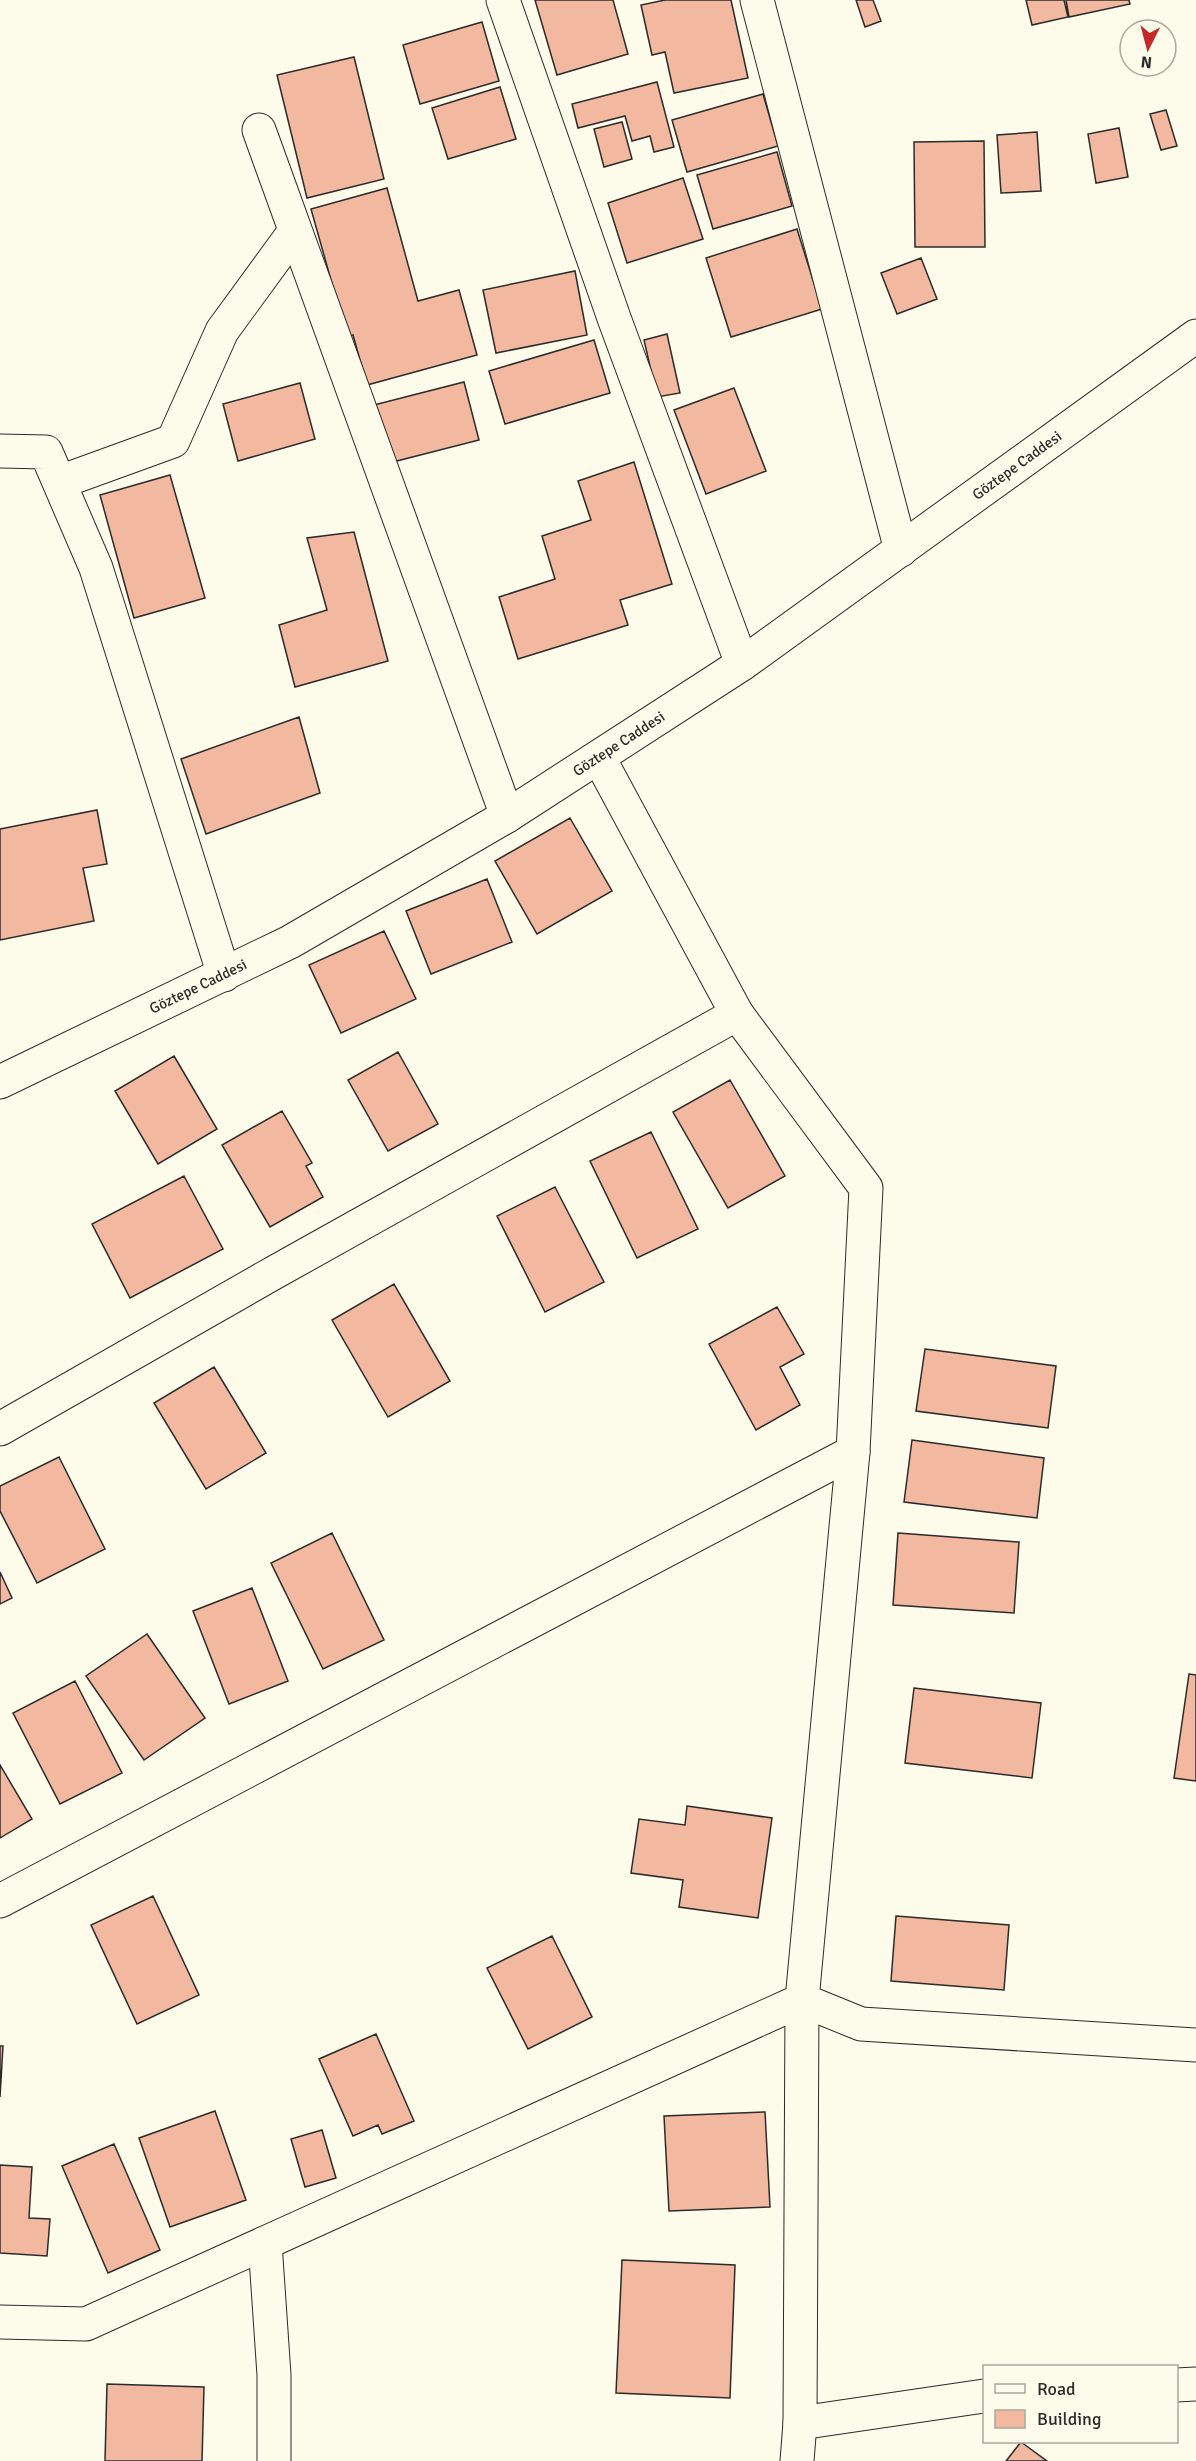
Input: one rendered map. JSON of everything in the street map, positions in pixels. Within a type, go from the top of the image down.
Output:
[{"type":"street","points":[[503,0],[614,318],[742,664]]},
{"type":"street","points":[[757,0],[901,550]]},
{"type":"street","points":[[259,130],[507,816]]},
{"type":"street","points":[[60,482],[173,441],[222,332],[295,231]]},
{"type":"street","name":"Göztepe Caddesi","points":[[0,1082],[224,975],[321,924],[507,816],[742,664],[1196,336]]},
{"type":"street","points":[[0,451],[46,452],[60,482],[96,568],[224,975]]},
{"type":"street","points":[[599,758],[737,1014],[866,1188],[853,1452],[802,2000],[800,2423],[797,2461]]},
{"type":"street","points":[[0,1429],[737,1014]]},
{"type":"street","points":[[0,1901],[853,1452]]},
{"type":"street","points":[[0,2322],[86,2324],[802,2000],[861,2024],[1196,2045]]},
{"type":"street","points":[[265,2243],[274,2374],[274,2461]]},
{"type":"street","points":[[1178,2385],[1196,2385]]},
{"type":"street","points":[[800,2423],[983,2396]]},
{"type":"building","points":[[535,0],[613,0],[628,54],[557,75]]},
{"type":"building","points":[[665,0],[731,0],[748,78],[674,93],[665,52],[652,55],[641,5]]},
{"type":"building","points":[[856,0],[873,0],[881,21],[865,27]]},
{"type":"building","points":[[1026,0],[1064,0],[1068,17],[1032,25]]},
{"type":"building","points":[[1066,0],[1129,0],[1130,4],[1069,17]]},
{"type":"building","points":[[482,22],[499,81],[420,104],[403,45]]},
{"type":"building","points":[[354,57],[384,179],[307,198],[277,75]]},
{"type":"building","points":[[657,82],[674,147],[654,152],[650,136],[632,141],[625,116],[578,128],[572,104]]},
{"type":"building","points":[[500,87],[516,139],[448,159],[432,108]]},
{"type":"building","points":[[763,94],[778,146],[687,172],[672,120]]},
{"type":"building","points":[[1166,110],[1177,146],[1161,150],[1150,114]]},
{"type":"building","points":[[622,122],[632,159],[604,167],[594,129]]},
{"type":"building","points":[[1119,128],[1128,177],[1096,183],[1088,134]]},
{"type":"building","points":[[1037,132],[1041,191],[1001,193],[997,135]]},
{"type":"building","points":[[984,141],[985,247],[915,247],[914,142]]},
{"type":"building","points":[[777,152],[792,206],[713,229],[697,175]]},
{"type":"building","points":[[683,178],[703,239],[627,263],[608,203]]},
{"type":"building","points":[[387,188],[418,301],[459,290],[477,355],[367,385],[353,335],[347,337],[311,209]]},
{"type":"building","points":[[797,229],[822,309],[731,337],[706,258]]},
{"type":"building","points":[[921,258],[937,299],[897,314],[881,273]]},
{"type":"building","points":[[575,271],[587,335],[496,353],[483,290]]},
{"type":"building","points":[[667,334],[680,393],[657,397],[644,340]]},
{"type":"building","points":[[594,340],[610,393],[505,424],[489,371]]},
{"type":"building","points":[[464,382],[479,440],[385,464],[370,406]]},
{"type":"building","points":[[300,383],[315,439],[238,461],[223,404]]},
{"type":"building","points":[[734,388],[766,471],[706,494],[674,410]]},
{"type":"building","points":[[634,462],[672,584],[620,600],[628,625],[518,659],[499,597],[555,579],[542,536],[591,520],[578,481]]},
{"type":"building","points":[[170,475],[205,598],[134,618],[100,495]]},
{"type":"building","points":[[354,532],[388,661],[295,687],[279,625],[327,610],[307,538]]},
{"type":"building","points":[[299,717],[320,793],[206,834],[181,759]]},
{"type":"building","points":[[97,810],[107,864],[83,868],[94,921],[0,940],[0,829]]},
{"type":"building","points":[[570,818],[612,891],[537,934],[495,861]]},
{"type":"building","points":[[487,879],[512,942],[431,974],[406,911]]},
{"type":"building","points":[[384,931],[416,999],[341,1033],[309,965]]},
{"type":"building","points":[[398,1052],[438,1124],[388,1151],[348,1080]]},
{"type":"building","points":[[174,1056],[217,1129],[158,1164],[115,1091]]},
{"type":"building","points":[[730,1080],[785,1176],[728,1208],[673,1112]]},
{"type":"building","points":[[282,1111],[312,1163],[306,1166],[323,1197],[270,1227],[222,1145]]},
{"type":"building","points":[[651,1132],[698,1229],[637,1258],[590,1161]]},
{"type":"building","points":[[184,1176],[223,1249],[130,1298],[92,1224]]},
{"type":"building","points":[[555,1187],[604,1282],[545,1312],[497,1216]]},
{"type":"building","points":[[394,1284],[450,1381],[388,1417],[332,1320]]},
{"type":"building","points":[[777,1307],[804,1354],[780,1367],[800,1405],[756,1430],[709,1344]]},
{"type":"building","points":[[925,1349],[1056,1366],[1048,1428],[916,1411]]},
{"type":"building","points":[[214,1367],[266,1453],[206,1489],[154,1403]]},
{"type":"building","points":[[912,1440],[1044,1458],[1037,1518],[904,1502]]},
{"type":"building","points":[[59,1457],[105,1549],[37,1583],[0,1511],[0,1486]]},
{"type":"building","points":[[332,1533],[384,1640],[323,1669],[271,1563]]},
{"type":"building","points":[[898,1533],[1019,1542],[1014,1613],[893,1605]]},
{"type":"building","points":[[0,1572],[12,1598],[0,1604]]},
{"type":"building","points":[[252,1588],[288,1681],[229,1704],[193,1611]]},
{"type":"building","points":[[147,1634],[205,1718],[144,1760],[86,1676]]},
{"type":"building","points":[[1189,1674],[1196,1675],[1196,1781],[1174,1778]]},
{"type":"building","points":[[75,1681],[122,1773],[60,1804],[13,1713]]},
{"type":"building","points":[[914,1688],[1041,1703],[1032,1778],[905,1763]]},
{"type":"building","points":[[0,1765],[32,1819],[0,1838]]},
{"type":"building","points":[[687,1806],[772,1818],[758,1918],[679,1907],[683,1880],[631,1873],[639,1819],[685,1825]]},
{"type":"building","points":[[153,1896],[199,1995],[137,2024],[91,1925]]},
{"type":"building","points":[[896,1916],[1009,1925],[1004,1990],[891,1981]]},
{"type":"building","points":[[552,1936],[592,2017],[528,2049],[487,1968]]},
{"type":"building","points":[[376,2034],[414,2121],[382,2134],[378,2125],[353,2136],[319,2059]]},
{"type":"building","points":[[0,2046],[3,2046],[0,2097]]},
{"type":"building","points":[[215,2111],[246,2200],[170,2227],[139,2138]]},
{"type":"building","points":[[765,2112],[770,2207],[669,2211],[664,2116]]},
{"type":"building","points":[[322,2130],[336,2178],[305,2187],[291,2139]]},
{"type":"building","points":[[114,2144],[160,2250],[108,2273],[62,2166]]},
{"type":"building","points":[[0,2165],[32,2167],[29,2218],[50,2219],[47,2256],[0,2253]]},
{"type":"building","points":[[622,2260],[735,2265],[730,2398],[616,2393]]},
{"type":"building","points":[[107,2384],[204,2387],[202,2461],[105,2461]]},
{"type":"building","points":[[1022,2443],[1047,2461],[1006,2461]]}]
